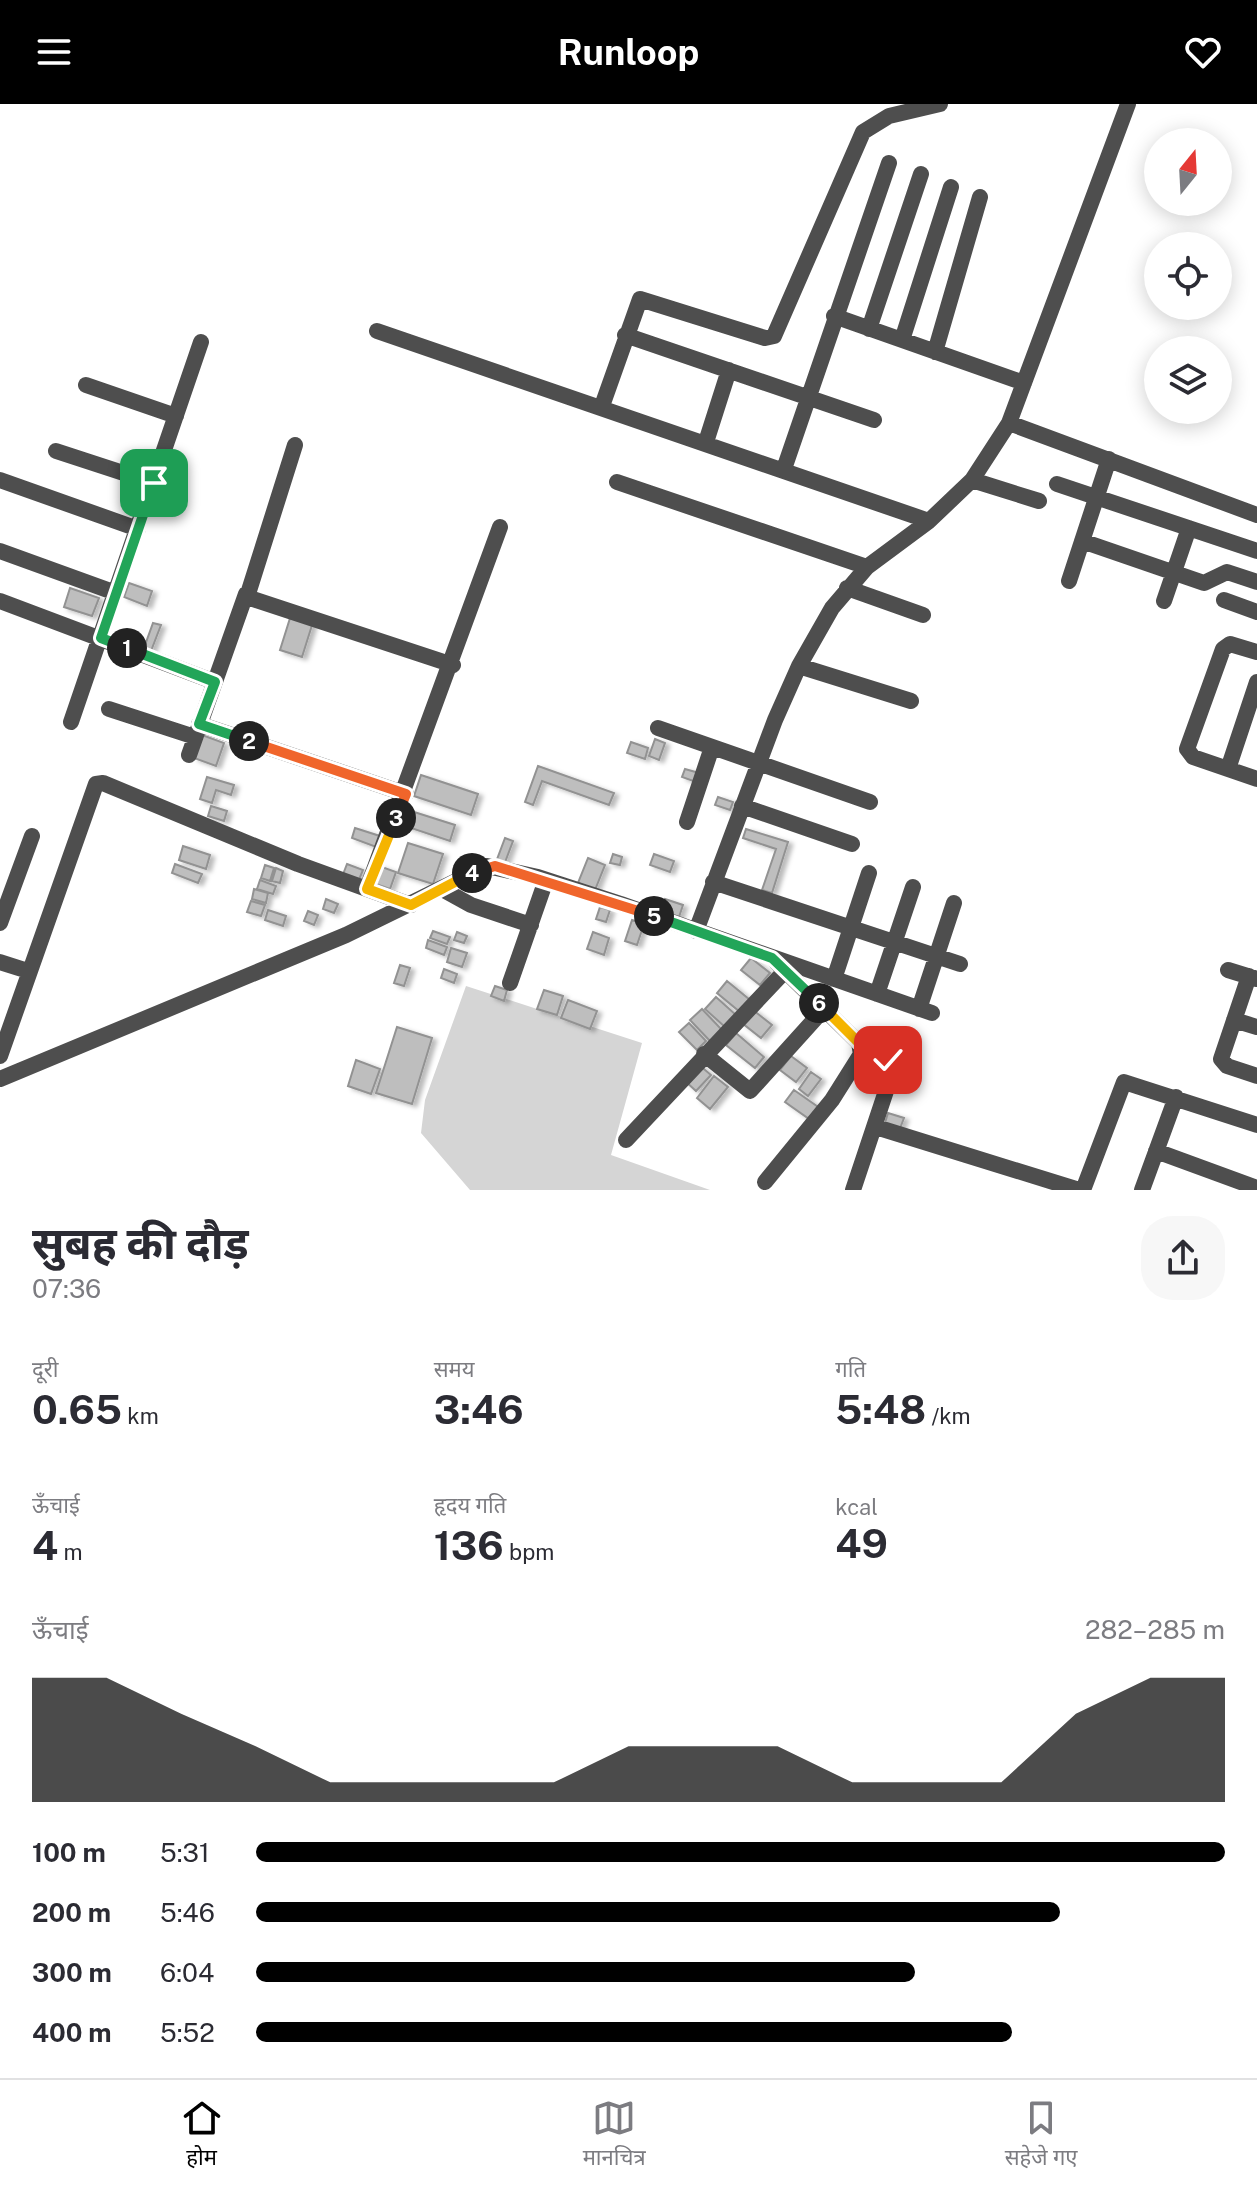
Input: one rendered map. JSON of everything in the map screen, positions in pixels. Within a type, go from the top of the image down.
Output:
[{"type":"street","points":[[602,406],[640,299],[765,338],[774,336],[863,132],[889,116],[940,104]]},
{"type":"street","points":[[696,931],[742,806],[799,666],[847,588],[867,567],[929,521],[972,480],[1009,423],[1128,104]]},
{"type":"street","points":[[784,469],[889,163]]},
{"type":"street","points":[[869,329],[921,174]]},
{"type":"street","points":[[902,340],[951,187]]},
{"type":"street","points":[[935,352],[980,197]]},
{"type":"street","points":[[834,316],[1024,383]]},
{"type":"street","points":[[377,331],[929,521]]},
{"type":"street","points":[[625,335],[874,420]]},
{"type":"street","points":[[71,722],[201,342]]},
{"type":"street","points":[[706,442],[729,370]]},
{"type":"street","points":[[86,385],[176,416]]},
{"type":"street","points":[[1009,423],[1257,515]]},
{"type":"street","points":[[189,755],[295,445]]},
{"type":"street","points":[[56,451],[154,483]]},
{"type":"street","points":[[1069,581],[1109,459]]},
{"type":"street","points":[[0,480],[138,529]]},
{"type":"street","points":[[972,480],[1039,501]]},
{"type":"street","points":[[617,482],[867,567]]},
{"type":"street","points":[[1057,484],[1257,551]]},
{"type":"street","points":[[367,889],[406,794],[500,527]]},
{"type":"street","points":[[1164,601],[1189,528]]},
{"type":"street","points":[[1082,541],[1204,583],[1227,572],[1257,582]]},
{"type":"street","points":[[0,551],[116,593]]},
{"type":"street","points":[[847,588],[923,615]]},
{"type":"street","points":[[246,594],[249,599],[453,665]]},
{"type":"street","points":[[1224,600],[1257,612]]},
{"type":"street","points":[[0,601],[215,682]]},
{"type":"street","points":[[1257,652],[1230,644],[1223,649],[1188,741],[1188,754],[1257,779]]},
{"type":"street","points":[[799,666],[911,701]]},
{"type":"street","points":[[1228,769],[1251,717],[1257,682]]},
{"type":"street","points":[[109,709],[197,731],[406,794]]},
{"type":"street","points":[[658,728],[870,802]]},
{"type":"street","points":[[687,822],[712,747]]},
{"type":"street","points":[[0,1056],[94,787],[100,783],[411,905]]},
{"type":"street","points":[[742,806],[852,844]]},
{"type":"street","points":[[0,923],[32,836]]},
{"type":"street","points":[[0,1079],[411,905],[487,866],[546,880],[925,1011],[936,956],[954,903]]},
{"type":"street","points":[[834,979],[869,873]]},
{"type":"street","points":[[510,983],[546,880]]},
{"type":"street","points":[[713,882],[960,964]]},
{"type":"street","points":[[877,994],[913,887]]},
{"type":"street","points":[[442,889],[471,905],[531,925]]},
{"type":"street","points":[[772,958],[859,1043],[894,1067],[853,1190]]},
{"type":"street","points":[[0,962],[28,971]]},
{"type":"street","points":[[1228,970],[1253,978],[1234,1020],[1222,1063],[1257,1076]]},
{"type":"street","points":[[626,1140],[785,971]]},
{"type":"street","points":[[704,1054],[750,1091],[824,1009]]},
{"type":"street","points":[[1234,1020],[1257,1027]]},
{"type":"street","points":[[765,1182],[832,1100],[859,1060],[859,1043]]},
{"type":"street","points":[[876,1127],[1081,1190],[1121,1085],[1132,1082],[1257,1125]]},
{"type":"street","points":[[1142,1190],[1176,1097]]},
{"type":"street","points":[[1156,1151],[1257,1188]]},
{"type":"shaded area","points":[[466,986],[642,1043],[611,1155],[710,1190],[470,1190],[421,1133],[425,1100]]},
{"type":"building","points":[[129,583],[152,591],[147,606],[124,597]]},
{"type":"building","points":[[70,588],[99,598],[92,616],[64,607]]},
{"type":"building","points":[[291,615],[313,622],[302,657],[280,650]]},
{"type":"building","points":[[153,623],[161,625],[151,651],[144,648]]},
{"type":"building","points":[[202,735],[224,743],[216,766],[194,758]]},
{"type":"building","points":[[655,739],[665,743],[659,760],[649,756]]},
{"type":"building","points":[[631,742],[648,748],[645,759],[627,753]]},
{"type":"building","points":[[538,766],[614,793],[609,805],[542,781],[533,805],[525,802]]},
{"type":"building","points":[[685,769],[699,773],[696,782],[682,777]]},
{"type":"building","points":[[421,775],[478,794],[471,815],[414,796]]},
{"type":"building","points":[[207,777],[234,785],[231,795],[216,790],[212,803],[200,799]]},
{"type":"building","points":[[718,797],[733,802],[730,810],[715,805]]},
{"type":"building","points":[[211,806],[227,811],[224,821],[208,816]]},
{"type":"building","points":[[411,811],[455,825],[450,841],[405,826]]},
{"type":"building","points":[[355,828],[383,837],[379,848],[352,838]]},
{"type":"building","points":[[746,829],[788,842],[772,893],[762,890],[776,849],[743,838]]},
{"type":"building","points":[[505,838],[513,841],[504,865],[496,862]]},
{"type":"building","points":[[408,843],[443,854],[433,884],[398,873]]},
{"type":"building","points":[[183,846],[210,855],[206,869],[179,860]]},
{"type":"building","points":[[613,854],[622,857],[620,865],[610,863]]},
{"type":"building","points":[[654,854],[674,861],[670,872],[650,865]]},
{"type":"building","points":[[588,858],[605,865],[595,890],[578,883]]},
{"type":"building","points":[[175,864],[202,874],[198,883],[172,873]]},
{"type":"building","points":[[347,864],[363,870],[358,882],[342,877]]},
{"type":"building","points":[[265,865],[274,868],[270,881],[261,878]]},
{"type":"building","points":[[379,866],[396,872],[390,889],[373,883]]},
{"type":"building","points":[[276,868],[283,871],[280,883],[272,881]]},
{"type":"building","points":[[260,880],[276,886],[273,894],[257,889]]},
{"type":"building","points":[[254,889],[268,893],[266,903],[252,899]]},
{"type":"building","points":[[326,899],[338,904],[334,913],[323,909]]},
{"type":"building","points":[[665,899],[683,905],[677,923],[659,917]]},
{"type":"building","points":[[251,901],[265,905],[261,916],[247,912]]},
{"type":"building","points":[[600,907],[610,910],[606,922],[596,919]]},
{"type":"building","points":[[268,910],[286,916],[283,926],[265,920]]},
{"type":"building","points":[[308,911],[318,915],[314,925],[304,921]]},
{"type":"building","points":[[632,920],[644,924],[637,945],[625,941]]},
{"type":"building","points":[[433,931],[450,937],[447,944],[430,938]]},
{"type":"building","points":[[457,932],[467,936],[464,943],[454,940]]},
{"type":"building","points":[[593,932],[609,938],[604,955],[587,949]]},
{"type":"building","points":[[428,940],[447,947],[444,955],[426,948]]},
{"type":"building","points":[[451,948],[467,953],[462,967],[447,962]]},
{"type":"building","points":[[751,958],[770,973],[760,985],[741,970]]},
{"type":"building","points":[[400,965],[410,968],[404,986],[394,983]]},
{"type":"building","points":[[444,969],[457,974],[454,983],[441,978]]},
{"type":"building","points":[[727,981],[750,1000],[740,1012],[717,993]]},
{"type":"building","points":[[495,986],[507,990],[504,1001],[491,996]]},
{"type":"building","points":[[544,990],[563,996],[557,1015],[537,1009]]},
{"type":"building","points":[[716,997],[736,1015],[725,1027],[705,1009]]},
{"type":"building","points":[[568,1000],[597,1011],[590,1029],[561,1018]]},
{"type":"building","points":[[702,1009],[722,1030],[710,1041],[690,1020]]},
{"type":"building","points":[[753,1010],[772,1025],[761,1038],[742,1023]]},
{"type":"building","points":[[689,1023],[706,1041],[697,1050],[679,1032]]},
{"type":"building","points":[[397,1027],[432,1038],[412,1104],[376,1093]]},
{"type":"building","points":[[889,1029],[897,1035],[883,1052],[875,1046]]},
{"type":"building","points":[[736,1033],[764,1057],[755,1068],[726,1045]]},
{"type":"building","points":[[904,1034],[913,1040],[902,1056],[893,1049]]},
{"type":"building","points":[[791,1056],[807,1068],[796,1082],[780,1070]]},
{"type":"building","points":[[870,1059],[891,1072],[878,1093],[857,1079]]},
{"type":"building","points":[[356,1060],[380,1069],[371,1094],[348,1086]]},
{"type":"building","points":[[698,1064],[711,1075],[696,1091],[684,1080]]},
{"type":"building","points":[[811,1072],[821,1079],[808,1096],[799,1089]]},
{"type":"building","points":[[714,1076],[728,1087],[710,1109],[697,1098]]},
{"type":"building","points":[[794,1090],[821,1109],[812,1121],[785,1102]]},
{"type":"building","points":[[888,1113],[904,1118],[899,1131],[884,1126]]},
{"type":"route","points":[[154,483],[101,638],[215,682],[199,724],[406,794],[367,889],[411,905],[482,868],[495,866],[621,904],[772,958],[859,1043],[888,1060]]}]
